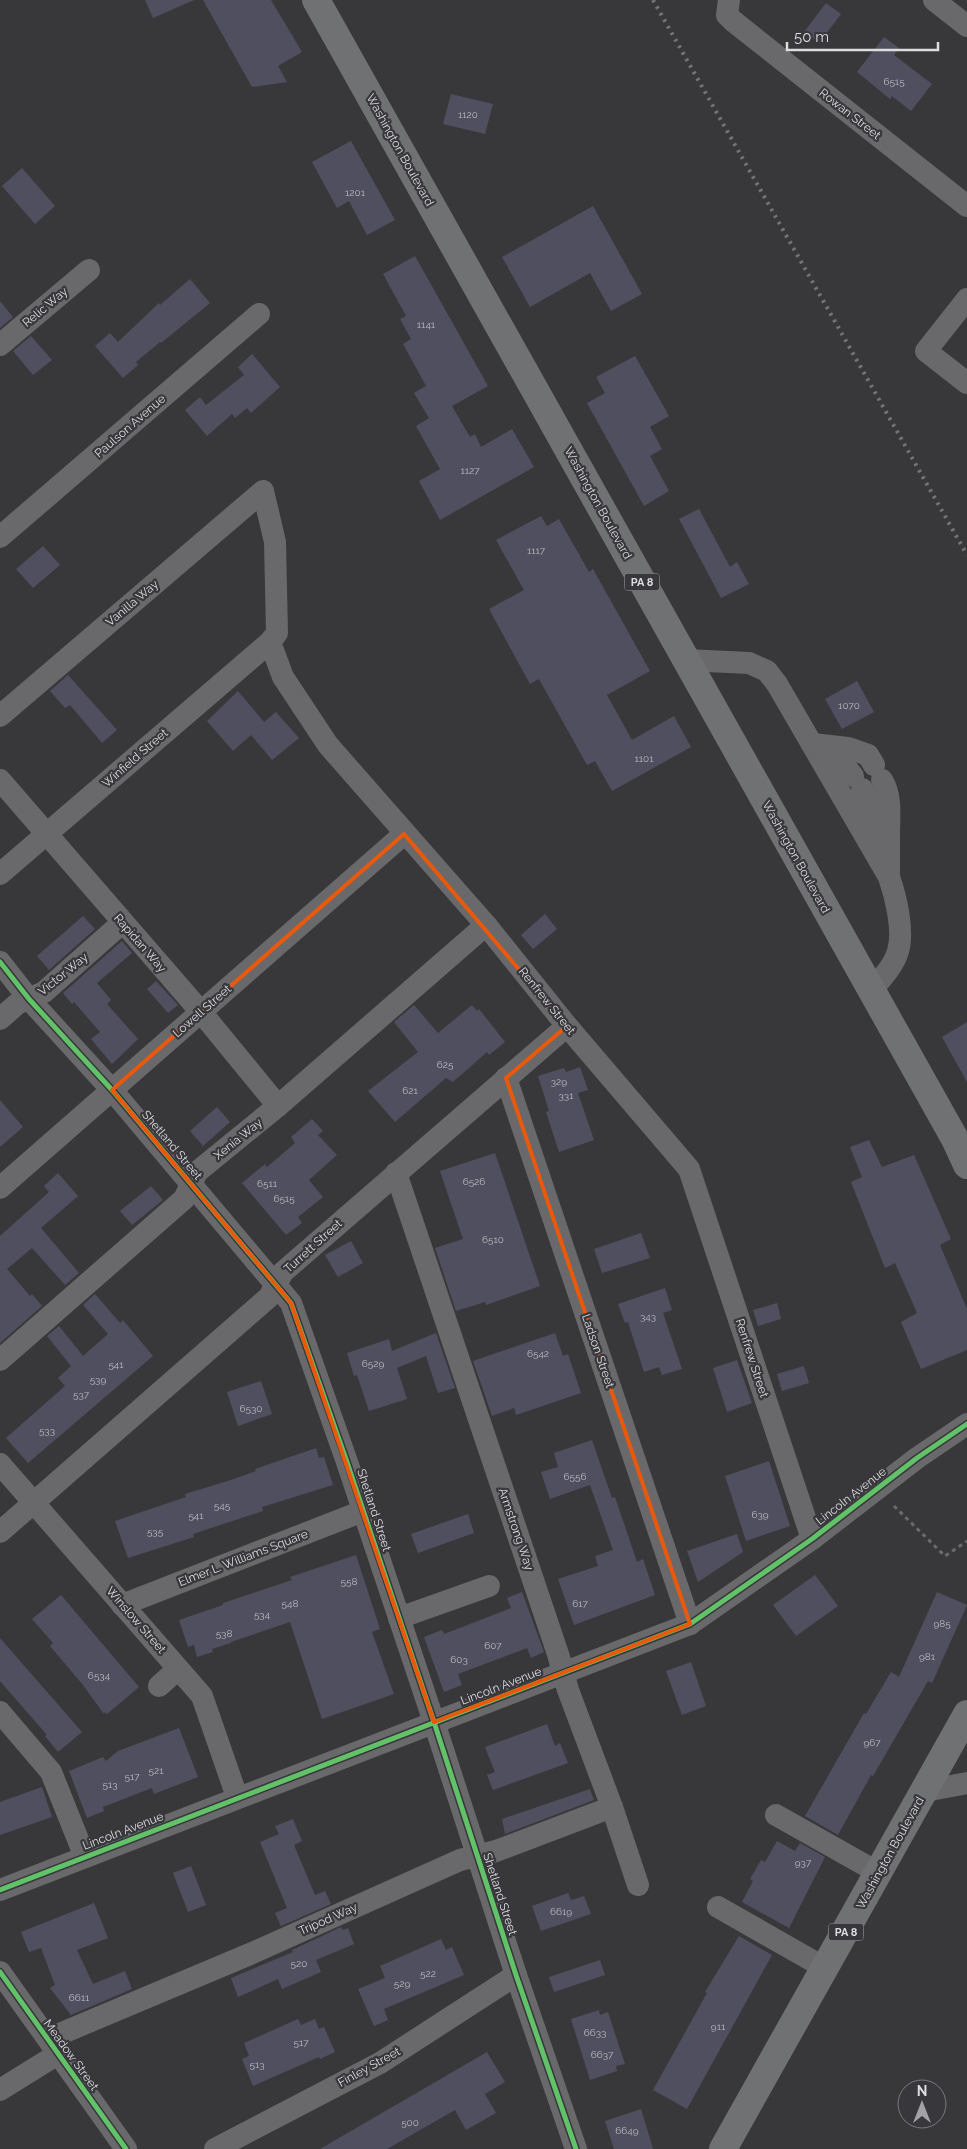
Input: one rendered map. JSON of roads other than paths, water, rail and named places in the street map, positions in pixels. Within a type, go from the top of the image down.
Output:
[{"type":"highway","name":"Washington Boulevard","points":[[316,0],[967,1164]]},
{"type":"highway","name":"Washington Boulevard","points":[[723,2149],[967,1714]]},
{"type":"street","points":[[934,0],[967,26]]},
{"type":"street","name":"Rowan Street","points":[[731,10],[967,206]]},
{"type":"street","name":"Relic Way","points":[[0,345],[90,270]]},
{"type":"street","points":[[967,299],[926,351],[967,383]]},
{"type":"street","name":"Paulson Avenue","points":[[0,537],[260,314]]},
{"type":"street","name":"Vanilla Way","points":[[0,716],[263,491],[275,542],[277,633],[270,642]]},
{"type":"street","name":"Renfrew Street","points":[[270,642],[283,677],[328,744],[404,834],[486,925],[567,1026],[689,1169],[812,1539]]},
{"type":"street","name":"Winfield Street","points":[[0,874],[270,642]]},
{"type":"street","points":[[686,660],[749,663],[767,671],[777,684],[889,877],[897,901],[898,951],[891,966],[871,991]]},
{"type":"street","points":[[812,744],[848,748],[868,755],[878,772],[886,787],[890,807],[889,877]]},
{"type":"street","points":[[812,744],[836,757],[857,783],[882,822],[889,838]]},
{"type":"street","name":"Rapidan Way","points":[[0,780],[201,1012],[278,1106]]},
{"type":"street","name":"Lowell Street","points":[[0,1188],[404,834]]},
{"type":"street","name":"Victor Way","points":[[0,1019],[17,1004],[44,992],[122,923]]},
{"type":"street","name":"Xenia Way","points":[[0,1360],[184,1199],[197,1172],[278,1106],[486,925]]},
{"type":"street","name":"Shetland Street","points":[[0,962],[29,999],[112,1090],[291,1303],[364,1511],[516,1975],[576,2149]]},
{"type":"street","name":"Turrett Street","points":[[0,1532],[270,1297],[283,1272],[567,1026]]},
{"type":"street","name":"Ladson Street","points":[[506,1078],[690,1624]]},
{"type":"street","name":"Armstrong Way","points":[[396,1173],[563,1673],[612,1807],[638,1885]]},
{"type":"street","name":"Lincoln Avenue","points":[[0,1890],[237,1797],[690,1624],[812,1539],[917,1458],[967,1424]]},
{"type":"street","name":"Winslow Street","points":[[0,1464],[202,1696],[237,1797]]},
{"type":"street","name":"Elmer L. Williams Square","points":[[122,1605],[364,1511]]},
{"type":"street","points":[[399,1618],[489,1586]]},
{"type":"street","points":[[159,1686],[178,1669]]},
{"type":"street","points":[[0,1712],[51,1772],[85,1857]]},
{"type":"street","points":[[925,1791],[967,1783]]},
{"type":"street","name":"Tripod Way","points":[[0,2090],[53,2046],[241,1958],[460,1860],[477,1857],[612,1807]]},
{"type":"street","points":[[776,1815],[879,1873]]},
{"type":"street","points":[[718,1907],[826,1968]]},
{"type":"street","name":"Meadow Street","points":[[0,1972],[126,2149]]},
{"type":"street","name":"Finley Street","points":[[225,2147],[380,2063],[516,1975]]},
{"type":"railway","points":[[653,0],[967,555]]}]
